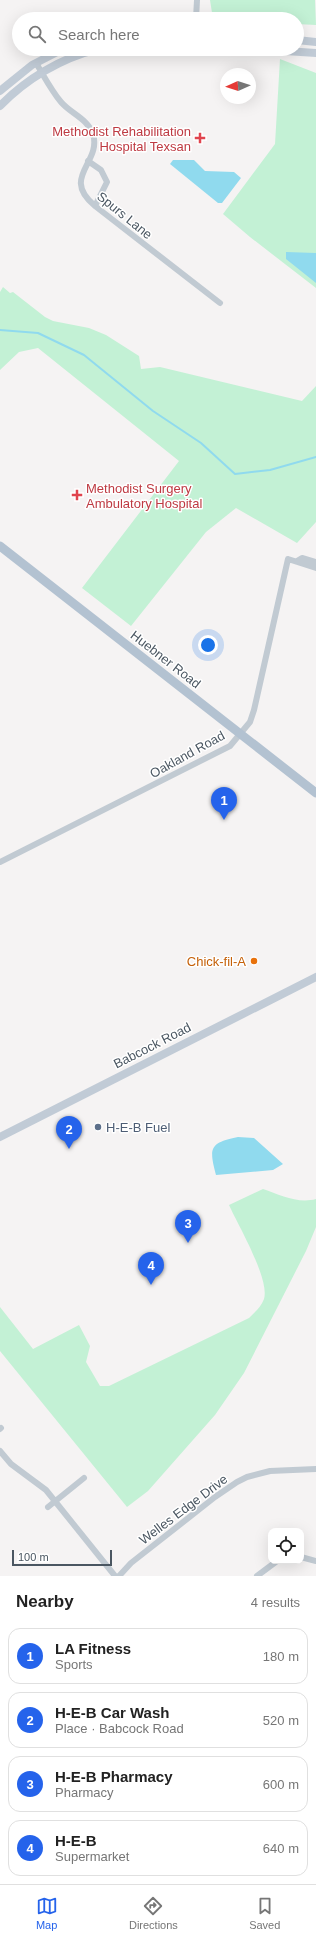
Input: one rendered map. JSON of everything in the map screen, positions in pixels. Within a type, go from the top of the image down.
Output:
[{"type":"main road","points":[[304,41],[316,42]]},
{"type":"main road","points":[[304,52],[316,53]]},
{"type":"main road","points":[[0,91],[36,63],[50,56]]},
{"type":"main road","points":[[0,106],[21,87],[42,72],[75,56]]},
{"type":"main road","name":"Huebner Road","points":[[0,546],[316,793]]},
{"type":"main road","name":"Babcock Road","points":[[0,1137],[316,977]]},
{"type":"street","points":[[196,12],[197,0]]},
{"type":"street","name":"Spurs Lane","points":[[36,63],[62,103],[87,124],[92,133],[93,150],[82,175],[82,186],[86,197],[95,206],[220,303]]},
{"type":"street","points":[[88,161],[101,170],[107,182],[95,206]]},
{"type":"street","points":[[316,562],[302,558],[297,561],[316,568]]},
{"type":"street","name":"Oakland Road","points":[[0,862],[226,748],[240,734],[250,722],[254,710],[288,559],[297,561]]},
{"type":"street","points":[[0,1451],[11,1464],[46,1490],[115,1576]]},
{"type":"street","name":"Welles Edge Drive","points":[[119,1576],[131,1563],[215,1497],[237,1482],[247,1477],[270,1471],[316,1469]]},
{"type":"street","points":[[48,1507],[84,1478]]},
{"type":"street","points":[[304,1559],[316,1561]]},
{"type":"street","points":[[258,1576],[273,1564]]},
{"type":"green space","points":[[210,0],[315,0],[316,25],[304,24],[304,12],[212,12]]},
{"type":"green space","points":[[280,59],[316,73],[316,288],[223,214],[275,144]]},
{"type":"green space","points":[[3,287],[10,293],[13,292],[45,317],[53,321],[89,328],[106,335],[139,356],[141,369],[160,367],[302,401],[316,386],[316,522],[297,543],[236,508],[206,532],[131,626],[82,588],[179,461],[38,348],[19,352],[0,370],[0,292]]},
{"type":"green space","points":[[263,1189],[296,1200],[316,1199],[316,1227],[306,1251],[244,1373],[215,1415],[148,1491],[127,1507],[0,1351],[0,1307],[33,1349],[79,1325],[90,1346],[86,1362],[100,1386],[109,1386],[249,1318],[260,1307],[264,1299],[265,1290],[262,1279],[252,1252],[229,1205]]},
{"type":"water","points":[[173,160],[194,160],[205,171],[234,172],[241,178],[222,203],[218,203],[170,164]]},
{"type":"water","points":[[286,252],[316,253],[316,283],[286,259]]},
{"type":"water","points":[[238,1137],[254,1138],[283,1164],[273,1170],[216,1175],[212,1159],[214,1148],[221,1142]]},
{"type":"waterway","points":[[0,330],[38,333],[84,355],[153,411],[201,443],[235,474],[270,470],[316,457]]},
{"type":"place","name":"Methodist Rehabilitation Hospital Texsan","points":[[200,138]]},
{"type":"place","name":"Methodist Surgery Ambulatory Hospital","points":[[77,495]]},
{"type":"place","name":"LA Fitness","points":[[224,820]]},
{"type":"place","name":"Chick-fil-A","points":[[254,961]]},
{"type":"place","name":"H-E-B Fuel","points":[[98,1127]]},
{"type":"place","name":"H-E-B Car Wash","points":[[69,1149]]},
{"type":"place","name":"H-E-B Pharmacy","points":[[188,1243]]},
{"type":"place","name":"H-E-B","points":[[151,1285]]}]
